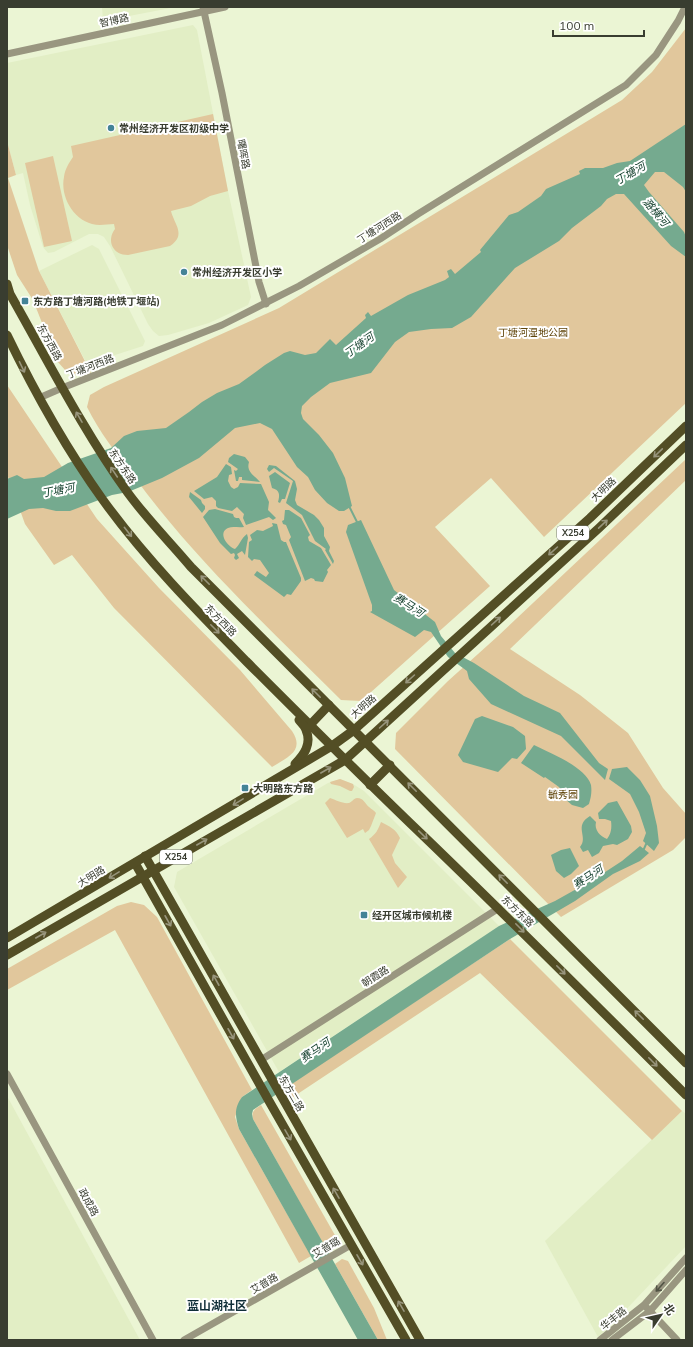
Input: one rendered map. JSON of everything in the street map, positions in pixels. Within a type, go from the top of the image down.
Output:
[{"type":"main road","name":"东方西路","points":[[7,284],[10,294],[62,388],[100,450]]},
{"type":"main road","points":[[7,335],[39,398]]},
{"type":"main road","name":"东方西路","points":[[39,398],[55,428],[74,458],[104,501],[144,553],[185,599],[332,746]]},
{"type":"main road","name":"大明路","points":[[7,938],[282,776],[332,746],[354,730],[590,518],[686,426]]},
{"type":"main road","name":"X254","points":[[7,955],[345,760],[599,528],[686,445]]},
{"type":"main road","name":"东方东路","points":[[100,450],[129,494]]},
{"type":"main road","name":"东方西路","points":[[129,494],[191,567],[354,730]]},
{"type":"main road","points":[[281,696],[307,731],[308,746],[303,756],[282,776]]},
{"type":"main road","points":[[310,725],[329,705]]},
{"type":"main road","name":"东方东路","points":[[354,730],[686,1063]]},
{"type":"main road","name":"东方东路","points":[[332,746],[503,912],[686,1095]]},
{"type":"main road","points":[[370,784],[390,765]]},
{"type":"main road","name":"东方二路","points":[[145,856],[420,1340]]},
{"type":"main road","points":[[164,889],[162,873],[164,868],[174,859]]},
{"type":"main road","points":[[135,862],[258,1083],[406,1340]]},
{"type":"main road","points":[[123,888],[140,885],[156,900]]},
{"type":"street","name":"智博路","points":[[7,54],[203,9],[225,7]]},
{"type":"street","name":"丁塘河西路","points":[[39,398],[222,325],[266,304],[380,239],[626,85],[656,55],[678,21],[685,7]]},
{"type":"street","name":"曙晖路","points":[[203,9],[222,93],[259,282],[266,304]]},
{"type":"street","name":"朝霞路","points":[[261,1060],[503,912]]},
{"type":"street","name":"政成路","points":[[7,1074],[153,1340]]},
{"type":"street","name":"艾普璐","points":[[312,1267],[351,1245]]},
{"type":"street","name":"华丰路","points":[[600,1340],[644,1305],[686,1258]]},
{"type":"street","name":"艾普路","points":[[184,1340],[312,1267]]},
{"type":"street","name":"华丰路","points":[[612,1340],[650,1311],[686,1270]]},
{"type":"street","points":[[644,1305],[677,1340]]},
{"type":"shaded area","points":[[102,7],[176,7],[103,21]]},
{"type":"shaded area","name":"常州经济开发区初级中学","points":[[193,25],[197,30],[228,191],[251,297],[248,305],[209,323],[168,335],[159,336],[148,324],[110,246],[104,237],[98,234],[89,234],[54,252],[48,253],[43,247],[30,205],[23,173],[16,175],[7,141],[7,63]]},
{"type":"shaded area","points":[[92,245],[99,249],[145,341],[143,346],[87,364],[39,271]]},
{"type":"shaded area","points":[[340,779],[353,784],[364,791],[499,926],[279,1072],[174,887],[177,872],[328,783]]},
{"type":"shaded area","points":[[7,1096],[140,1340],[7,1340]]},
{"type":"shaded area","points":[[682,1111],[686,1114],[686,1246],[598,1337],[545,1241]]},
{"type":"green space","name":"丁塘河湿地公园","points":[[686,28],[686,403],[544,537],[491,478],[435,527],[490,586],[361,701],[341,700],[232,592],[156,506],[97,426],[87,407],[90,395],[104,387],[279,308],[622,100],[652,72]]},
{"type":"green space","points":[[213,114],[228,191],[210,196],[191,206],[171,211],[179,234],[175,242],[170,246],[128,255],[118,253],[112,246],[111,242],[112,234],[115,229],[114,224],[92,224],[79,217],[69,206],[63,184],[65,171],[73,157],[71,146]]},
{"type":"green space","points":[[7,141],[16,175],[8,178],[39,271],[91,373],[77,375],[66,371],[57,361],[33,300],[17,275],[7,245]]},
{"type":"green space","points":[[53,156],[72,241],[44,247],[25,163]]},
{"type":"green space","points":[[7,385],[97,519],[159,588],[240,670],[292,731],[296,738],[297,744],[293,753],[272,767],[114,608],[72,555],[54,565],[25,524],[7,474]]},
{"type":"green space","name":"毓秀园","points":[[686,459],[686,480],[510,649],[580,695],[628,733],[663,788],[686,814],[686,837],[673,850],[561,917],[395,749],[396,733],[448,681]]},
{"type":"green space","points":[[340,779],[353,784],[354,787],[352,791],[331,784],[330,782]]},
{"type":"green space","points":[[330,798],[347,803],[356,798],[363,800],[376,813],[369,830],[365,833],[363,829],[347,838],[325,803]]},
{"type":"green space","points":[[381,822],[394,830],[400,838],[392,855],[395,863],[407,877],[398,888],[369,839],[376,832]]},
{"type":"green space","points":[[131,902],[144,905],[157,917],[252,1090],[242,1097],[235,1117],[239,1129],[311,1256],[299,1263],[115,930],[7,990],[7,969],[117,906]]},
{"type":"green space","points":[[510,939],[682,1111],[652,1140],[480,973],[290,1099],[284,1088]]},
{"type":"green space","points":[[261,1105],[336,1237],[335,1243],[326,1249],[253,1119],[253,1112]]},
{"type":"green space","points":[[342,1259],[348,1261],[374,1308],[387,1340],[378,1340],[335,1264]]},
{"type":"water","points":[[686,124],[686,192],[683,187],[664,172],[655,172],[644,185],[684,232],[686,237],[686,257],[671,246],[624,194],[616,194],[607,199],[601,206],[572,228],[559,241],[515,268],[471,317],[452,328],[409,332],[395,342],[371,373],[330,383],[311,397],[302,406],[301,413],[303,419],[319,435],[333,453],[345,478],[352,506],[344,511],[339,511],[327,503],[315,490],[308,477],[297,467],[272,429],[260,423],[235,428],[199,458],[162,478],[128,492],[112,495],[70,511],[56,511],[43,508],[29,509],[7,519],[7,479],[17,475],[24,479],[44,477],[68,463],[111,448],[124,436],[137,431],[166,428],[202,402],[217,393],[239,384],[284,353],[290,351],[305,355],[316,353],[330,339],[336,345],[366,318],[365,315],[368,312],[371,316],[408,295],[445,280],[449,277],[447,271],[451,269],[455,274],[481,252],[480,250],[509,215],[518,212],[541,196],[546,189],[580,174],[579,171],[585,168],[603,168],[617,163],[630,161]]},
{"type":"water","points":[[234,454],[245,457],[249,462],[248,465],[250,471],[260,482],[242,480],[242,477],[239,477],[238,481],[236,481],[234,470],[236,471],[238,469],[228,462],[229,458]]},
{"type":"water","points":[[226,464],[231,467],[232,474],[229,475],[228,481],[234,489],[238,487],[240,483],[261,484],[269,502],[268,510],[276,518],[273,520],[269,517],[246,525],[243,518],[244,514],[237,507],[232,511],[218,508],[216,506],[216,501],[212,497],[204,499],[194,491],[217,477]]},
{"type":"water","points":[[269,465],[276,466],[295,481],[297,489],[295,500],[297,505],[314,515],[324,528],[324,536],[330,547],[329,551],[334,561],[333,564],[325,550],[326,549],[315,541],[302,515],[286,503],[293,481],[274,468],[269,472],[267,469]]},
{"type":"water","points":[[275,472],[290,483],[285,499],[282,499],[280,503],[278,502],[279,493],[277,490],[272,488],[269,476]]},
{"type":"water","points":[[190,492],[201,500],[205,506],[202,513],[189,497]]},
{"type":"water","points":[[215,509],[233,514],[234,517],[239,518],[244,527],[230,527],[225,530],[223,533],[229,546],[235,549],[243,537],[247,534],[248,538],[245,555],[242,551],[237,554],[239,558],[236,560],[234,558],[234,553],[231,554],[220,543],[203,517],[209,510]]},
{"type":"water","points":[[285,510],[289,510],[301,518],[310,535],[308,537],[309,541],[321,548],[331,565],[327,570],[328,572],[323,582],[315,581],[311,578],[305,581],[289,540],[291,537],[286,525],[283,524],[282,521],[284,520]]},
{"type":"water","points":[[361,520],[394,590],[435,622],[441,636],[455,653],[474,663],[524,696],[560,713],[599,763],[608,769],[605,780],[561,736],[491,704],[469,679],[467,671],[448,657],[431,632],[424,630],[415,637],[370,612],[372,611],[372,605],[346,532],[348,525]]},
{"type":"water","points":[[272,523],[277,524],[281,540],[286,542],[301,578],[301,581],[291,595],[287,594],[284,597],[254,575],[257,571],[266,577],[269,573],[260,560],[254,559],[252,561],[248,557],[249,542],[252,540],[250,535],[257,530],[263,531],[272,527]]},
{"type":"water","points":[[482,716],[513,727],[525,736],[526,749],[517,759],[512,758],[498,772],[463,762],[458,755],[475,719]]},
{"type":"water","points":[[534,745],[567,761],[588,778],[591,785],[589,804],[583,808],[572,805],[565,799],[564,794],[559,787],[521,763]]},
{"type":"water","points":[[627,767],[640,780],[650,796],[657,826],[659,843],[654,851],[643,841],[646,833],[639,812],[630,794],[609,779],[612,769]]},
{"type":"water","points":[[617,801],[631,826],[632,832],[628,839],[617,845],[613,844],[603,846],[599,853],[592,857],[588,850],[583,852],[580,847],[583,839],[583,824],[590,816],[596,822],[598,832],[607,839],[611,831],[611,821],[599,819],[598,813],[608,803]]},
{"type":"water","points":[[640,846],[649,853],[640,861],[613,874],[575,901],[510,939],[253,1110],[253,1119],[378,1340],[358,1340],[239,1129],[236,1109],[239,1101],[242,1097],[499,926],[555,901],[596,878],[622,861]]},
{"type":"water","points":[[570,848],[579,866],[571,874],[564,878],[556,871],[551,855],[561,850]]},
{"type":"waterway","name":"赛马河","points":[[349,506],[358,524]]},
{"type":"waterway","name":"赛马河","points":[[643,851],[647,842]]},
{"type":"place","name":"常州经济开发区初级中学","points":[[111,128]]},
{"type":"place","name":"常州经济开发区小学","points":[[184,272]]},
{"type":"place","name":"东方路丁塘河路(地铁丁堰站)","points":[[25,301]]},
{"type":"place","name":"大明路东方路","points":[[245,788]]},
{"type":"place","name":"经开区城市候机楼","points":[[364,915]]},
{"type":"district","name":"蓝山湖社区","points":[[217,1306]]},
{"type":"water label","name":"丁塘河","points":[[630,173]]},
{"type":"water label","name":"潞横河","points":[[656,212]]},
{"type":"water label","name":"丁塘河","points":[[359,345]]},
{"type":"water label","name":"丁塘河","points":[[58,490]]}]
